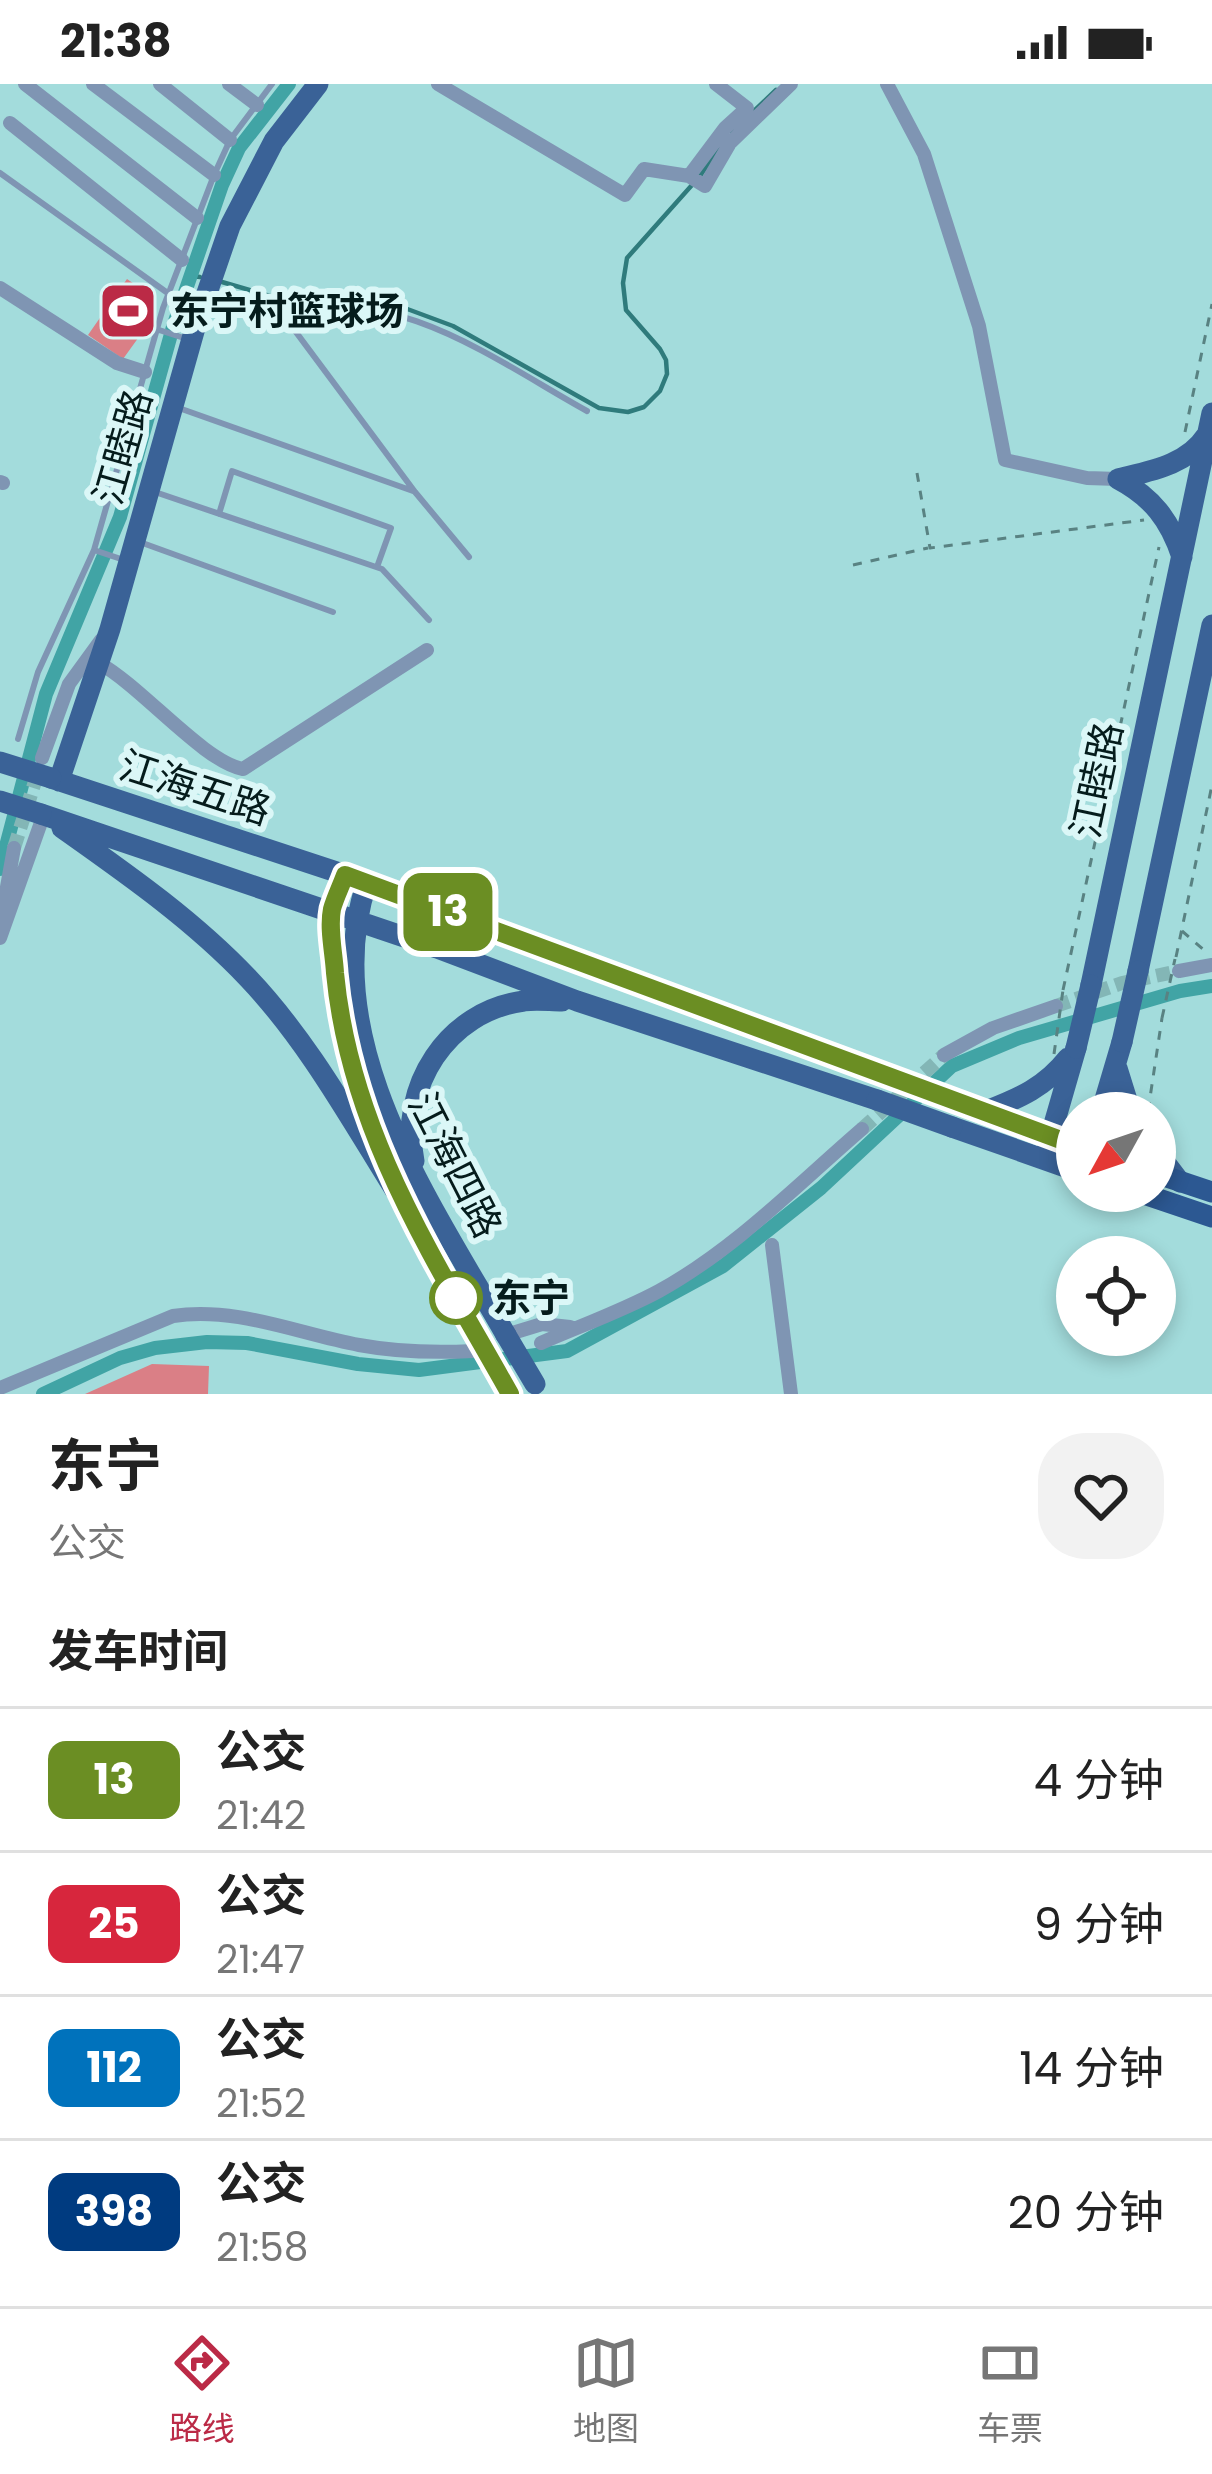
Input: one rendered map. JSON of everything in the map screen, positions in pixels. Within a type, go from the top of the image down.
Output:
[{"type":"highway","points":[[1176,1181],[1208,1203]]},
{"type":"highway","points":[[1176,1198],[1208,1203]]},
{"type":"main road","name":"江睦路","points":[[50,772],[99,662],[191,341],[245,193],[274,141],[318,84]]},
{"type":"main road","name":"江睦路","points":[[1044,1159],[1065,1051],[1091,985],[1210,423]]},
{"type":"main road","points":[[1118,478],[1156,470],[1189,455],[1210,423]]},
{"type":"main road","points":[[1118,478],[1151,498],[1162,530],[1182,557]]},
{"type":"main road","name":"江睦路","points":[[1107,1092],[1212,625]]},
{"type":"main road","name":"江海五路","points":[[0,762],[50,772],[356,879],[1056,1138]]},
{"type":"main road","points":[[1134,780],[1177,792]]},
{"type":"main road","name":"江海五路","points":[[0,801],[1056,1164]]},
{"type":"main road","points":[[43,814],[145,887],[249,979],[319,1070],[395,1190]]},
{"type":"main road","points":[[246,883],[258,846]]},
{"type":"main road","points":[[331,912],[356,879]]},
{"type":"main road","name":"江海四路","points":[[356,879],[348,1000],[383,1108],[419,1185],[538,1389]]},
{"type":"main road","name":"江海四路","points":[[331,912],[361,1097],[395,1190],[508,1392]]},
{"type":"main road","points":[[437,948],[450,913]]},
{"type":"main road","points":[[419,1185],[410,1115],[417,1086],[433,1058],[455,1033],[489,1011],[524,1001],[578,1001]]},
{"type":"main road","points":[[986,1111],[1051,1080],[1065,1051]]},
{"type":"main road","points":[[1119,1053],[1127,1092]]},
{"type":"main road","points":[[1176,1177],[1180,1182]]},
{"type":"street","points":[[25,84],[197,218]]},
{"type":"street","points":[[93,84],[214,175]]},
{"type":"street","points":[[160,84],[230,140]]},
{"type":"street","points":[[229,84],[256,106]]},
{"type":"street","points":[[437,84],[625,195],[644,170],[712,178],[730,143],[791,84]]},
{"type":"street","points":[[694,179],[724,128],[747,108],[716,84]]},
{"type":"street","points":[[887,84],[924,154],[979,326],[1005,460],[1087,478],[1118,478]]},
{"type":"street","points":[[10,122],[182,260]]},
{"type":"street","points":[[0,288],[117,363],[145,373]]},
{"type":"street","points":[[50,772],[69,684],[110,629]]},
{"type":"street","points":[[99,662],[151,700],[220,763],[243,769],[427,650]]},
{"type":"street","points":[[0,937],[43,814]]},
{"type":"street","points":[[0,937],[14,848]]},
{"type":"street","points":[[1177,965],[1211,961]]},
{"type":"street","points":[[944,1055],[994,1028],[1056,1006]]},
{"type":"street","points":[[541,1343],[659,1291],[705,1261],[862,1129]]},
{"type":"street","points":[[772,1244],[791,1394]]},
{"type":"street","points":[[0,1388],[173,1316],[189,1314],[233,1317],[380,1349],[443,1353],[475,1340]]},
{"type":"street","points":[[506,1334],[542,1324],[575,1328]]},
{"type":"street","points":[[443,1353],[475,1340]]},
{"type":"lane","points":[[18,740],[38,671],[94,550],[157,329],[197,218],[230,140],[272,84]]},
{"type":"lane","points":[[0,172],[169,293]]},
{"type":"lane","points":[[208,290],[284,316],[335,304],[367,307],[445,333],[586,411]]},
{"type":"lane","points":[[284,316],[415,492],[470,557]]},
{"type":"lane","points":[[157,329],[191,341]]},
{"type":"lane","points":[[173,406],[415,492]]},
{"type":"lane","points":[[219,514],[232,471],[391,529],[376,567]]},
{"type":"lane","points":[[148,490],[376,567],[429,620]]},
{"type":"lane","points":[[94,550],[131,550],[333,612]]},
{"type":"path","points":[[1181,442],[1212,304]]},
{"type":"path","points":[[917,473],[930,548]]},
{"type":"path","points":[[853,565],[930,548],[1162,530],[1063,990],[1065,1051]]},
{"type":"path","points":[[1151,1092],[1162,1018],[1212,785]]},
{"type":"path","points":[[1182,932],[1196,940],[1211,961]]},
{"type":"shaded area","name":"东宁村篮球场","points":[[127,279],[156,299],[149,323],[123,359],[88,335]]},
{"type":"shaded area","points":[[152,1364],[209,1366],[208,1394],[85,1394]]},
{"type":"waterway","points":[[0,869],[46,694],[120,517],[173,327],[222,185],[239,148],[289,84]]},
{"type":"waterway","points":[[732,132],[776,90]]},
{"type":"waterway","points":[[222,282],[287,301],[367,294],[453,326],[599,408],[628,412],[644,407],[660,391],[667,374],[660,349],[626,310],[627,258],[700,176],[725,140]]},
{"type":"waterway","points":[[192,276],[200,277]]},
{"type":"waterway","points":[[43,1394],[120,1358],[207,1342],[247,1343],[419,1370],[567,1351],[723,1266],[821,1188],[952,1066],[1019,1038],[1212,986]]},
{"type":"tunnel","points":[[14,848],[39,769]]},
{"type":"tunnel","points":[[1056,1006],[1122,983],[1179,971]]},
{"type":"tunnel","points":[[862,1129],[944,1055]]},
{"type":"bus line","name":"13","points":[[510,1394],[395,1190],[367,1116],[338,1000],[332,940],[331,912],[345,875],[1056,1138]]},
{"type":"place","name":"东宁村篮球场","points":[[128,311]]},
{"type":"place","name":"东宁","points":[[456,1298]]}]
